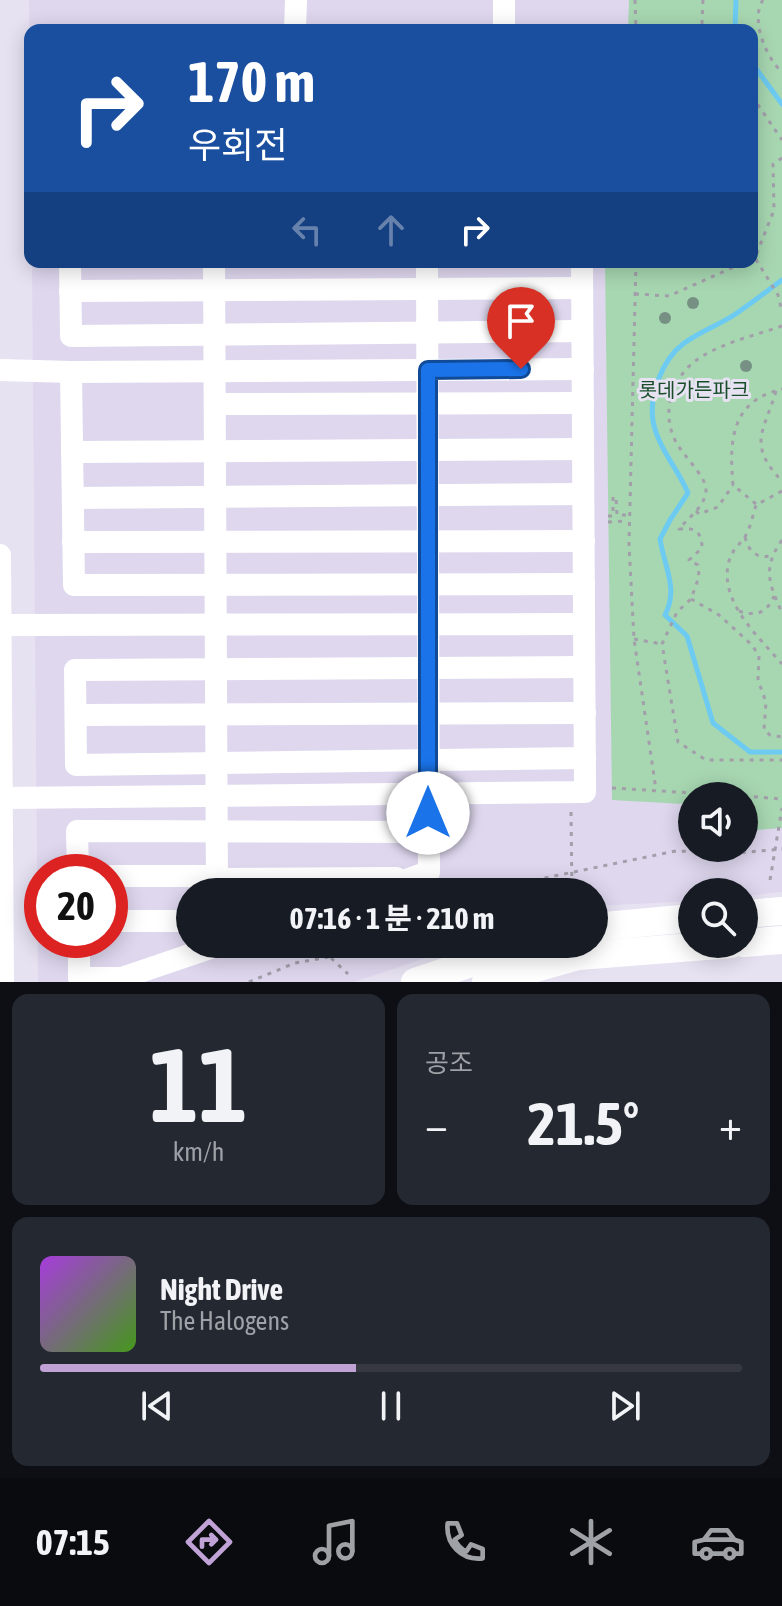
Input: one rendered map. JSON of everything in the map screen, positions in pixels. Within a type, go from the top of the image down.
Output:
[{"type":"main road","points":[[758,913],[782,911]]},
{"type":"main road","points":[[608,926],[678,919]]},
{"type":"main road","points":[[758,942],[782,940]]},
{"type":"main road","points":[[486,982],[578,956],[678,948]]},
{"type":"main road","points":[[415,982],[486,958]]},
{"type":"street","points":[[295,24],[296,0]]},
{"type":"street","points":[[504,0],[504,24]]},
{"type":"street","points":[[70,268],[71,336],[582,331]]},
{"type":"street","points":[[214,268],[217,878]]},
{"type":"street","points":[[412,878],[429,872],[427,268]]},
{"type":"street","points":[[3,798],[585,792],[582,268]]},
{"type":"street","points":[[70,291],[582,288]]},
{"type":"street","points":[[0,370],[583,369]]},
{"type":"street","points":[[71,372],[74,585],[584,584]]},
{"type":"street","points":[[215,404],[583,403]]},
{"type":"street","points":[[72,452],[583,449]]},
{"type":"street","points":[[73,498],[583,494]]},
{"type":"street","points":[[73,542],[584,541]]},
{"type":"street","points":[[0,555],[3,982]]},
{"type":"street","points":[[2,625],[584,624]]},
{"type":"street","points":[[584,667],[75,670],[76,765],[585,758]]},
{"type":"street","points":[[76,715],[585,713]]},
{"type":"street","points":[[78,854],[77,831],[429,832]]},
{"type":"street","points":[[128,877],[176,880]]},
{"type":"street","points":[[128,921],[176,921]]},
{"type":"street","points":[[79,958],[79,978],[122,978],[181,958]]},
{"type":"path","points":[[635,0],[636,24]]},
{"type":"path","points":[[702,24],[703,0]]},
{"type":"path","points":[[763,0],[758,10],[764,44],[771,62],[782,72]]},
{"type":"path","points":[[758,105],[782,140]]},
{"type":"path","points":[[758,248],[774,210],[773,164],[782,158]]},
{"type":"path","points":[[758,264],[778,295],[782,312]]},
{"type":"path","points":[[636,268],[629,521],[634,639],[656,790]]},
{"type":"path","points":[[635,294],[669,296],[732,268]]},
{"type":"path","points":[[782,326],[700,357],[674,385],[668,425],[686,459],[705,483],[706,491],[696,511],[679,529],[689,528],[702,538],[702,548],[689,560],[698,565],[699,577],[691,599],[677,612],[662,644],[678,742],[706,760],[782,760]]},
{"type":"path","points":[[696,511],[699,514],[718,507],[733,485],[733,435],[749,403],[766,393],[782,389]]},
{"type":"path","points":[[776,391],[761,429],[761,445],[764,458],[782,481]]},
{"type":"path","points":[[733,485],[756,505]]},
{"type":"path","points":[[782,491],[756,505],[745,537],[734,549],[727,572],[729,592],[739,611],[782,664]]},
{"type":"path","points":[[629,515],[617,515],[616,497],[613,497],[613,516],[608,519],[629,521]]},
{"type":"path","points":[[745,537],[752,552],[758,556],[771,556]]},
{"type":"path","points":[[782,540],[771,556],[768,569],[782,613]]},
{"type":"path","points":[[739,611],[759,614],[767,610],[774,595]]},
{"type":"path","points":[[691,599],[719,615],[752,645],[761,665],[758,680],[766,702],[764,730],[770,735],[782,737]]},
{"type":"path","points":[[634,639],[662,644]]},
{"type":"path","points":[[612,788],[678,792]]},
{"type":"path","points":[[758,797],[782,799]]},
{"type":"path","points":[[571,804],[572,878]]},
{"type":"path","points":[[770,880],[782,808]]},
{"type":"path","points":[[547,878],[676,851],[736,853],[782,849]]},
{"type":"path","points":[[249,982],[295,963],[324,958]]},
{"type":"path","points":[[331,958],[348,974]]},
{"type":"shaded area","points":[[29,0],[782,0],[782,892],[758,895],[758,878],[678,878],[678,902],[608,905],[608,878],[176,878],[176,958],[426,958],[354,982],[38,982],[38,958],[128,958],[128,854],[37,854],[32,268],[758,268],[758,24],[29,24]]},
{"type":"green space","name":"롯데가든파크","points":[[629,0],[782,0],[782,828],[758,830],[758,782],[678,782],[678,804],[612,800],[605,268],[758,268],[758,24],[628,24]]},
{"type":"waterway","points":[[735,24],[736,0]]},
{"type":"waterway","points":[[758,71],[782,104]]},
{"type":"waterway","points":[[782,280],[676,351],[663,369],[655,389],[652,411],[659,440],[688,493],[660,539],[671,587],[665,615],[687,636],[713,723],[750,752],[782,752]]},
{"type":"route","points":[[428,813],[428,370],[521,369]]}]
